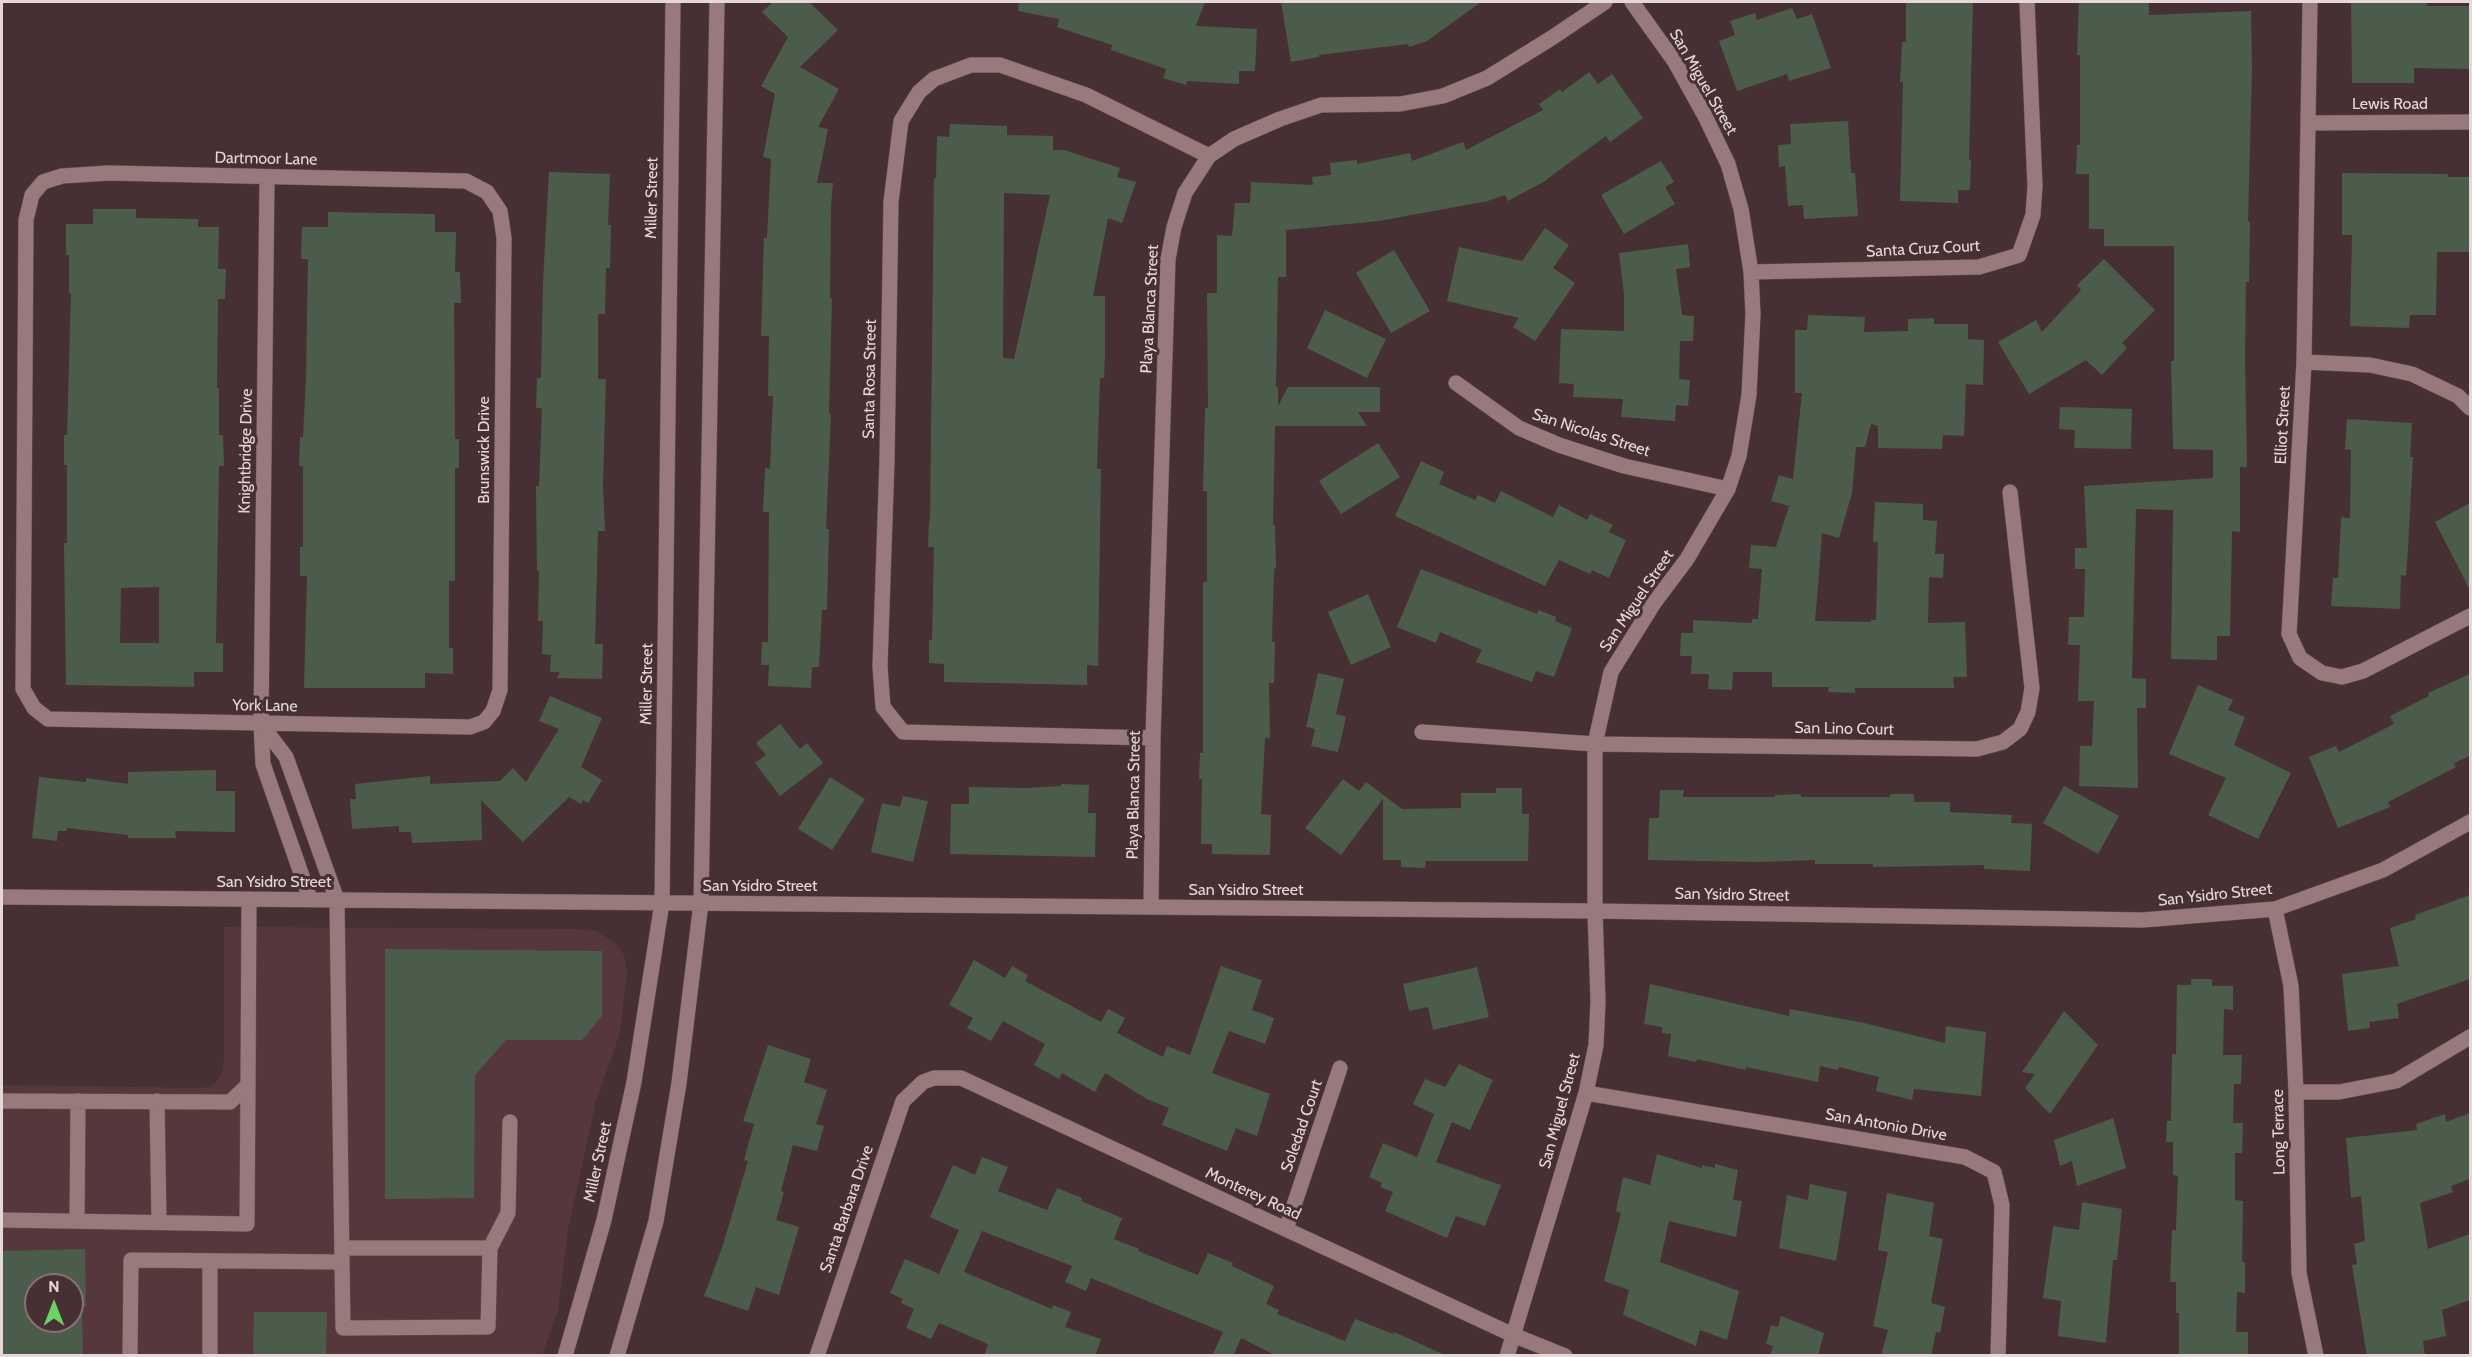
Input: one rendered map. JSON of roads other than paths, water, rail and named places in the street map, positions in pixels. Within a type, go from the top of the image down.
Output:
[{"type":"street","name":"Miller Street","points":[[565,1356],[604,1220],[634,1082],[662,903],[673,2]]},
{"type":"street","points":[[617,1356],[656,1221],[679,1083],[701,903],[717,2]]},
{"type":"street","name":"Playa Blanca Street","points":[[1151,907],[1152,738],[1168,259],[1174,227],[1185,193],[1209,156],[1234,139],[1280,119],[1321,105],[1400,104],[1443,96],[1487,78],[1605,2]]},
{"type":"street","name":"San Miguel Street","points":[[1508,1356],[1586,1093],[1596,1045],[1598,1001],[1594,744],[1611,672],[1654,603],[1687,559],[1728,489],[1739,456],[1749,395],[1753,314],[1751,272],[1742,209],[1728,164],[1705,116],[1675,62],[1632,2]]},
{"type":"street","name":"Santa Cruz Court","points":[[1751,272],[1979,267],[2019,255],[2033,215],[2035,186],[2028,2]]},
{"type":"street","name":"Elliot Street","points":[[2310,2],[2304,362],[2289,634],[2300,658],[2322,673],[2343,677],[2363,671],[2470,616]]},
{"type":"street","name":"Santa Rosa Street","points":[[1152,738],[903,732],[883,707],[880,666],[887,460],[891,202],[901,121],[919,92],[934,79],[971,65],[1000,65],[1086,94],[1209,156]]},
{"type":"street","name":"Lewis Road","points":[[2309,123],[2470,122]]},
{"type":"street","name":"Dartmoor Lane","points":[[34,708],[23,689],[26,220],[32,195],[43,182],[62,176],[109,173],[466,181],[487,192]]},
{"type":"street","name":"Knightbridge Drive","points":[[267,178],[261,724],[263,764],[310,900]]},
{"type":"street","name":"Brunswick Drive","points":[[487,192],[500,211],[504,238],[500,690],[493,711]]},
{"type":"street","points":[[2304,362],[2370,365],[2412,374],[2458,396],[2470,408]]},
{"type":"street","name":"San Nicolas Street","points":[[1456,383],[1519,428],[1559,445],[1624,466],[1728,489]]},
{"type":"street","name":"San Lino Court","points":[[1422,732],[1594,744],[1977,749],[2003,742],[2020,729],[2028,712],[2032,688],[2010,492]]},
{"type":"street","name":"York Lane","points":[[34,708],[48,719],[470,728],[484,722],[493,711]]},
{"type":"street","points":[[261,724],[286,757],[337,900],[343,1328],[488,1327],[490,1248],[508,1213],[510,1122]]},
{"type":"street","name":"San Ysidro Street","points":[[2,897],[1595,911],[2143,920],[2275,909],[2383,870],[2470,822]]},
{"type":"street","points":[[2,1220],[247,1224],[249,900]]},
{"type":"street","name":"Long Terrace","points":[[2275,909],[2291,986],[2296,1092],[2299,1273],[2316,1356]]},
{"type":"street","points":[[2296,1092],[2339,1092],[2396,1081],[2470,1037]]},
{"type":"street","name":"Soledad Court","points":[[1286,1229],[1340,1068]]},
{"type":"street","name":"Monterey Road","points":[[923,1082],[934,1078],[961,1078],[1514,1335],[1565,1356]]},
{"type":"street","name":"Santa Barbara Drive","points":[[821,1354],[903,1101],[923,1082]]},
{"type":"street","points":[[2,1101],[230,1102],[248,1084]]},
{"type":"street","name":"San Antonio Drive","points":[[1586,1093],[1965,1157],[1994,1172],[2002,1205],[1998,1356]]},
{"type":"street","points":[[77,1221],[78,1101]]},
{"type":"street","points":[[157,1101],[159,1222]]},
{"type":"street","points":[[130,1356],[131,1260],[210,1261],[490,1248]]},
{"type":"street","points":[[210,1261],[210,1356]]}]
